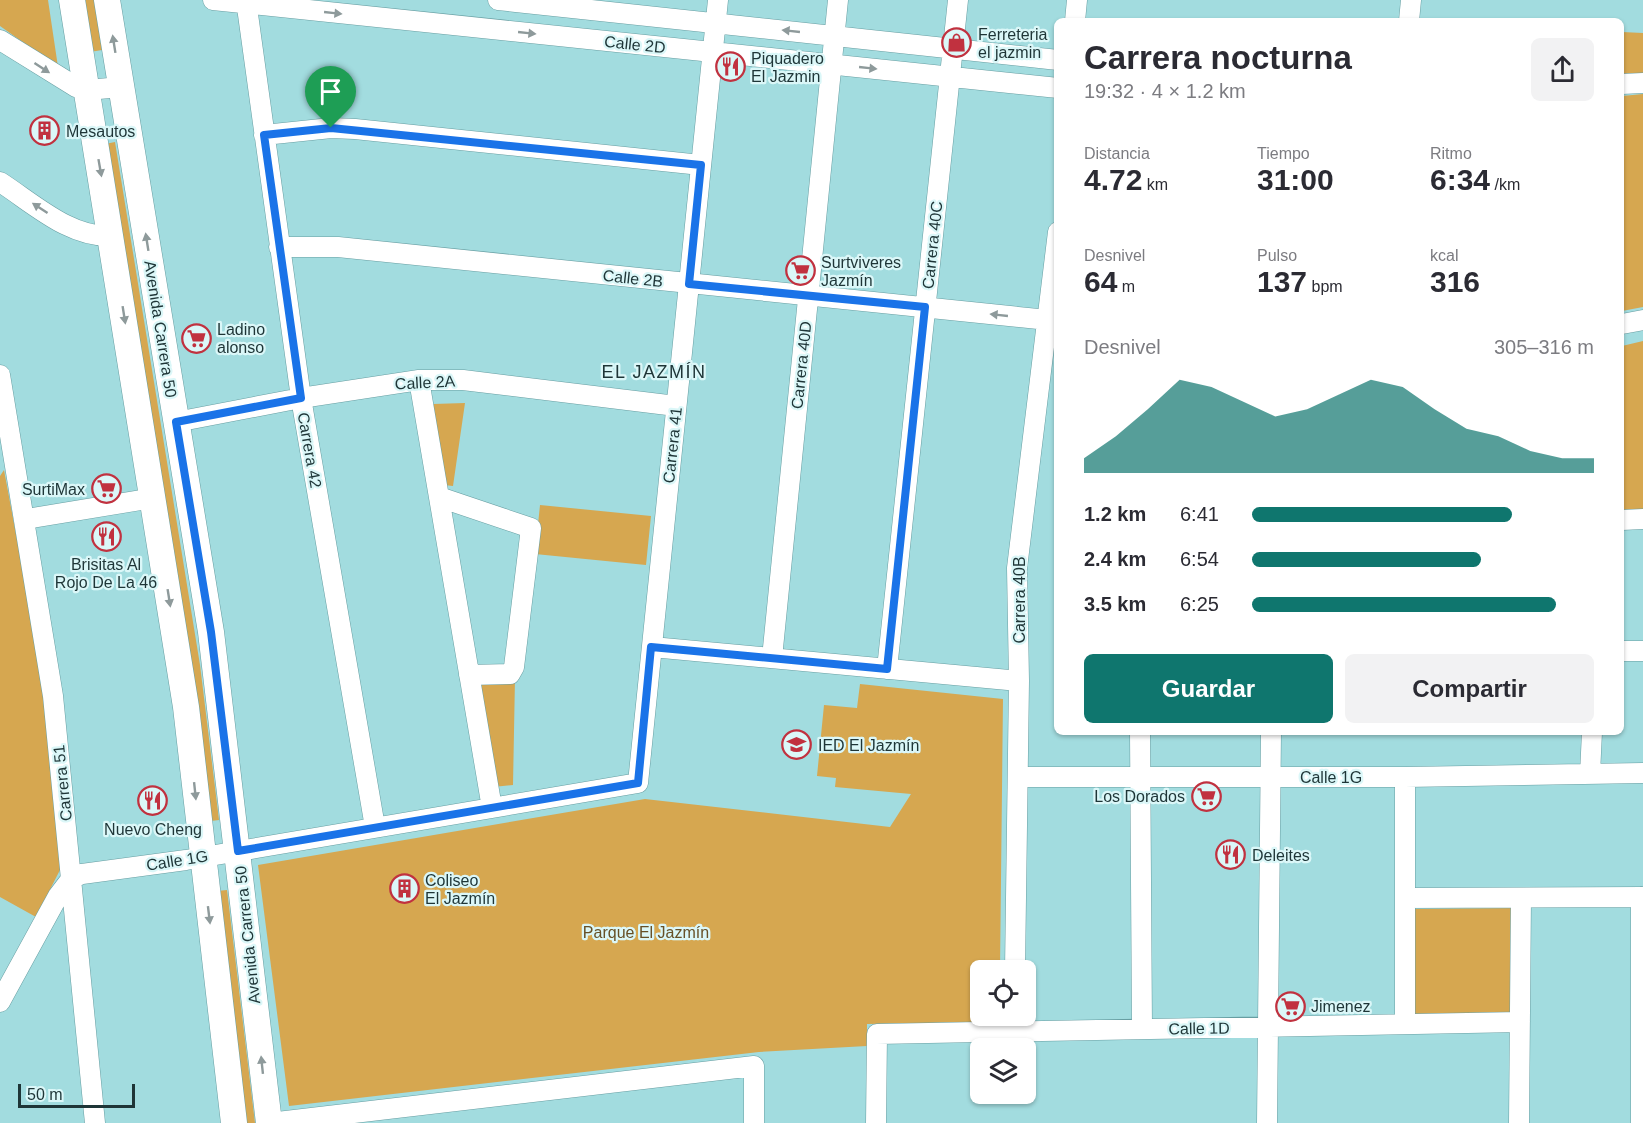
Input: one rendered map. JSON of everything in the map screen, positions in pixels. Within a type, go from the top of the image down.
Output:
[{"type":"main road","name":"Avenida Carrera 50","points":[[72,0],[112,236],[186,707],[234,1123]]},
{"type":"main road","name":"Avenida Carrera 50","points":[[110,2],[121,87],[211,632],[268,1123]]},
{"type":"street","name":"Calle 2D","points":[[213,0],[1054,88]]},
{"type":"street","name":"Calle 2D","points":[[498,0],[1054,60]]},
{"type":"street","name":"Carrera 41","points":[[638,783],[718,0]]},
{"type":"street","name":"Carrera 40D","points":[[772,658],[838,0]]},
{"type":"street","name":"Carrera 40C","points":[[887,669],[958,0]]},
{"type":"street","points":[[1076,18],[1077,0]]},
{"type":"street","points":[[1409,18],[1411,0]]},
{"type":"street","name":"Carrera 42","points":[[246,2],[301,398],[375,827]]},
{"type":"street","points":[[0,39],[65,82],[87,90],[121,87]]},
{"type":"street","points":[[1624,84],[1643,83]]},
{"type":"street","points":[[264,135],[355,129],[701,165]]},
{"type":"street","points":[[0,182],[73,229],[87,235],[112,236]]},
{"type":"street","name":"Calle 2B","points":[[279,247],[338,247],[1052,320]]},
{"type":"street","name":"Carrera 40B","points":[[1015,960],[1019,681],[1017,568],[1052,320],[1054,291]]},
{"type":"street","points":[[1624,324],[1643,320]]},
{"type":"street","name":"Carrera 51","points":[[0,375],[26,519],[53,696],[95,1123]]},
{"type":"street","points":[[419,380],[492,808]]},
{"type":"street","name":"Calle 2A","points":[[176,422],[301,398],[419,380],[463,380],[676,406]]},
{"type":"street","points":[[0,465],[13,446]]},
{"type":"street","points":[[439,497],[531,528],[514,667],[510,674],[504,676],[469,675]]},
{"type":"street","points":[[26,519],[153,498]]},
{"type":"street","points":[[1624,519],[1643,519]]},
{"type":"street","points":[[651,647],[1019,681]]},
{"type":"street","points":[[1624,651],[1643,651]]},
{"type":"street","points":[[1140,735],[1142,1029]]},
{"type":"street","points":[[1267,1123],[1271,735]]},
{"type":"street","points":[[1590,774],[1592,735]]},
{"type":"street","name":"Calle 1G","points":[[1018,777],[1405,777],[1643,773]]},
{"type":"street","points":[[1405,777],[1405,1024]]},
{"type":"street","name":"Calle 1G","points":[[71,879],[82,874],[238,851],[638,783]]},
{"type":"street","points":[[0,1002],[58,896],[71,879]]},
{"type":"street","points":[[1406,898],[1642,897],[1641,1123]]},
{"type":"street","points":[[1519,1123],[1521,898]]},
{"type":"street","name":"Calle 1D","points":[[1036,1025],[1142,1029],[1520,1022]]},
{"type":"street","name":"Calle 1D","points":[[876,1123],[877,1034],[987,1026]]},
{"type":"street","points":[[268,1123],[408,1115],[754,1066],[754,1123]]},
{"type":"green space","points":[[0,0],[48,0],[58,67],[0,26]]},
{"type":"green space","points":[[82,0],[94,0],[102,50],[90,52]]},
{"type":"green space","points":[[1624,32],[1643,33],[1643,76],[1624,77]]},
{"type":"green space","points":[[1643,94],[1643,307],[1624,311],[1624,96]]},
{"type":"green space","points":[[115,142],[200,665],[219,820],[211,821],[105,144]]},
{"type":"green space","points":[[1643,341],[1643,512],[1624,513],[1624,346]]},
{"type":"green space","points":[[465,403],[453,486],[444,485],[433,404]]},
{"type":"green space","points":[[4,470],[45,689],[61,868],[36,917],[0,897],[0,476]]},
{"type":"green space","points":[[540,505],[651,516],[646,565],[535,554]]},
{"type":"green space","points":[[515,678],[513,785],[493,787],[475,682]]},
{"type":"green space","name":"Parque El Jazmín","points":[[860,684],[1003,699],[1000,960],[970,960],[970,1022],[867,1024],[867,1046],[759,1052],[289,1106],[258,865],[645,799],[890,827],[911,794],[835,787],[836,778],[817,776],[824,705],[857,708]]},
{"type":"green space","points":[[227,890],[255,1123],[244,1123],[217,891]]},
{"type":"green space","points":[[1513,908],[1513,1015],[1414,1016],[1414,909]]},
{"type":"place","name":"Ferreteria el jazmin","points":[[957,43]]},
{"type":"place","name":"Piquadero El Jazmin","points":[[730,67]]},
{"type":"place","name":"Mesautos","points":[[45,131]]},
{"type":"place","name":"Surtviveres Jazmín","points":[[800,271]]},
{"type":"place","name":"Ladino alonso","points":[[196,338]]},
{"type":"place","name":"SurtiMax","points":[[106,489]]},
{"type":"place","name":"Brisitas Al Rojo De La 46","points":[[106,536]]},
{"type":"place","name":"IED El Jazmín","points":[[797,745]]},
{"type":"place","name":"Los Dorados","points":[[1206,796]]},
{"type":"place","name":"Nuevo Cheng","points":[[153,801]]},
{"type":"place","name":"Deleites","points":[[1231,855]]},
{"type":"place","name":"Coliseo El Jazmín","points":[[404,889]]},
{"type":"place","name":"Jimenez","points":[[1290,1006]]},
{"type":"district","name":"EL JAZMÍN","points":[[654,372]]},
{"type":"route","points":[[331,128],[701,165],[689,284],[925,307],[887,669],[651,647],[638,783],[238,851],[211,632],[176,422],[301,398],[264,135],[331,128]]}]
